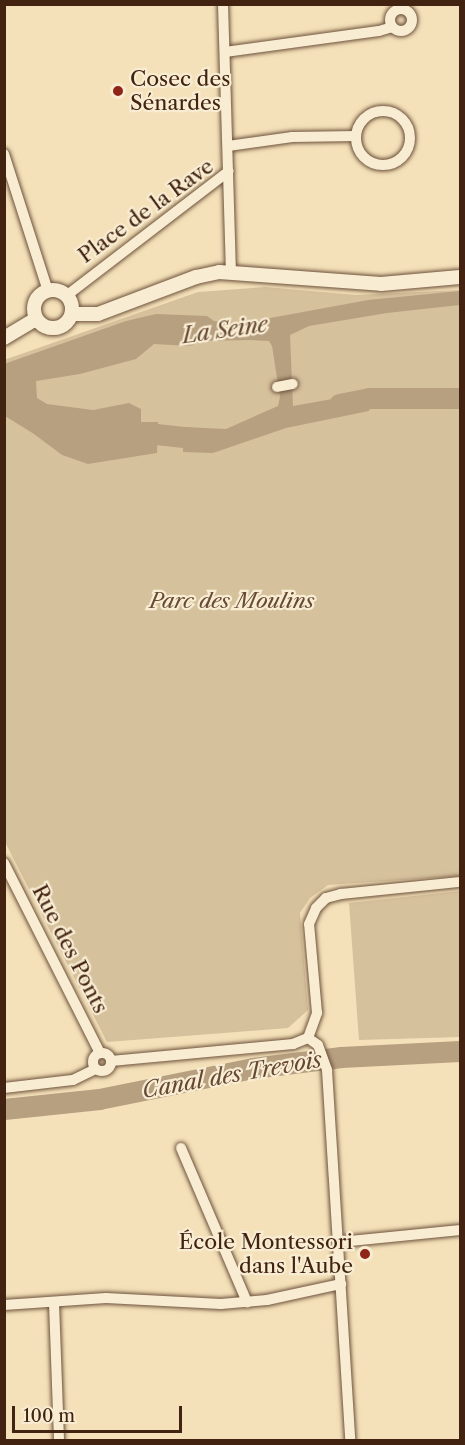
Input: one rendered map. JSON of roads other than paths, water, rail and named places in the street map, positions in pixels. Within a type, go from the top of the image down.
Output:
[{"type":"street","points":[[223,4],[229,171]]},
{"type":"street","points":[[225,52],[379,31],[392,27]]},
{"type":"street","points":[[387,111],[402,118],[407,125],[410,143],[401,159],[393,164],[375,164],[360,153],[356,136],[358,127],[370,115],[387,111]]},
{"type":"street","points":[[228,146],[292,137],[356,136]]},
{"type":"street","points":[[4,154],[48,291]]},
{"type":"street","name":"Place de la Rave","points":[[229,171],[231,273]]},
{"type":"street","name":"Place de la Rave","points":[[66,296],[229,171]]},
{"type":"street","points":[[72,314],[98,314],[196,277],[231,273],[381,284],[460,277]]},
{"type":"street","points":[[48,291],[58,291],[66,296],[72,307],[72,314],[60,327],[51,328],[36,319],[36,302],[48,291]]},
{"type":"street","points":[[4,338],[36,319]]},
{"type":"street","points":[[277,387],[293,384]]},
{"type":"street","name":"Rue des Ponts","points":[[4,863],[100,1053]]},
{"type":"street","points":[[111,1061],[293,1044],[308,1038],[318,1013],[309,924],[316,908],[326,898],[341,894],[460,882]]},
{"type":"street","points":[[308,1038],[318,1045],[327,1070],[340,1242],[350,1440]]},
{"type":"street","points":[[4,1089],[73,1080],[96,1069],[108,1070],[111,1061],[109,1056],[100,1053],[94,1059],[96,1069]]},
{"type":"street","points":[[181,1148],[247,1302]]},
{"type":"street","points":[[340,1242],[460,1230]]},
{"type":"street","points":[[4,1305],[106,1298],[184,1303],[247,1302],[341,1284]]},
{"type":"street","points":[[54,1303],[59,1440]]},
{"type":"water","name":"La Seine","points":[[460,291],[460,305],[387,313],[309,326],[290,335],[293,406],[366,393],[369,411],[286,428],[213,453],[183,452],[184,427],[226,429],[278,406],[280,397],[272,346],[269,341],[249,340],[206,341],[189,346],[154,344],[136,359],[80,374],[36,381],[37,398],[47,404],[93,410],[129,403],[141,409],[141,422],[158,422],[157,453],[88,464],[62,455],[5,416],[4,364],[126,321],[156,314],[207,316],[214,321],[229,323],[254,321],[368,300]]},
{"type":"waterway","points":[[339,404],[369,398],[460,398]]},
{"type":"waterway","points":[[129,431],[211,440]]},
{"type":"waterway","name":"Canal des Trevois","points":[[4,1109],[99,1099],[253,1068],[341,1057],[460,1051]]},
{"type":"place","name":"Cosec des Sénardes","points":[[118,91]]},
{"type":"place","name":"École Montessori dans l'Aube","points":[[365,1254]]},
{"type":"park label","name":"Parc des Moulins","points":[[232,601]]}]
